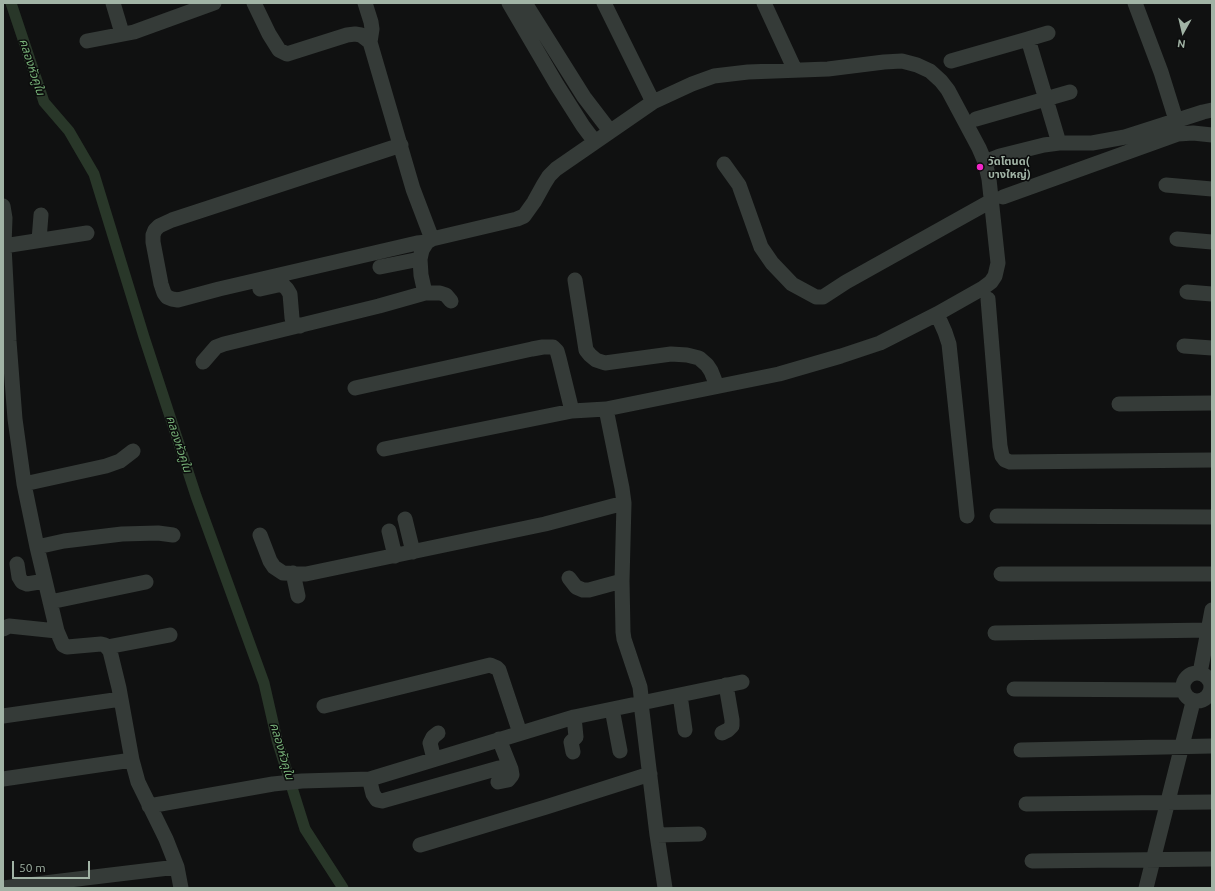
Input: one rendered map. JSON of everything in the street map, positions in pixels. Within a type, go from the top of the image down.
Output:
[{"type":"street","points":[[113,3],[122,34]]},
{"type":"street","points":[[87,41],[134,32],[190,7],[214,3]]},
{"type":"street","points":[[254,3],[269,34],[280,50],[287,54],[347,35],[360,35],[370,42]]},
{"type":"street","points":[[365,3],[372,29],[370,42],[413,189],[430,241]]},
{"type":"street","points":[[509,3],[561,91],[595,142]]},
{"type":"street","points":[[525,3],[584,97],[610,131]]},
{"type":"street","points":[[604,3],[653,102]]},
{"type":"street","points":[[764,3],[795,70]]},
{"type":"street","points":[[1135,3],[1161,72],[1176,120]]},
{"type":"street","points":[[951,61],[1048,33]]},
{"type":"street","points":[[1028,38],[1058,142]]},
{"type":"street","points":[[384,449],[572,411],[606,409],[779,374],[841,356],[880,343],[937,314],[983,288],[991,282],[995,276],[998,263],[997,199],[979,148],[944,86],[930,71],[917,65],[902,62],[884,62],[828,69],[748,72],[714,76],[692,84],[653,102],[556,169],[549,176],[528,212],[524,216],[517,219],[178,300],[167,297],[161,284],[153,242],[155,230],[159,226],[172,220],[400,145]]},
{"type":"street","points":[[976,119],[1070,92]]},
{"type":"street","points":[[985,162],[1007,154],[1058,142],[1092,143],[1111,141],[1212,110]]},
{"type":"street","points":[[724,164],[739,186],[761,247],[772,263],[792,284],[816,297],[823,297],[846,282],[997,199],[1178,134],[1193,133],[1212,135]]},
{"type":"street","points":[[1166,185],[1212,189]]},
{"type":"street","points":[[3,206],[5,218],[4,246],[9,341],[15,419],[24,484],[57,631],[63,645],[67,647],[101,644],[107,647],[110,651],[121,699],[132,760],[138,782],[166,839],[177,867],[181,888]]},
{"type":"street","points":[[39,240],[41,215]]},
{"type":"street","points":[[4,246],[87,233]]},
{"type":"street","points":[[1177,240],[1212,242]]},
{"type":"street","points":[[425,292],[421,275],[420,260],[422,250],[430,241]]},
{"type":"street","points":[[380,267],[420,260]]},
{"type":"street","points":[[575,280],[586,350],[596,360],[605,363],[670,354],[687,355],[699,358],[707,365],[717,386]]},
{"type":"street","points":[[193,305],[283,285],[290,294],[293,322],[300,326]]},
{"type":"street","points":[[203,362],[216,347],[224,344],[379,306],[425,292],[440,293],[446,295],[451,300]]},
{"type":"street","points":[[1187,292],[1212,294]]},
{"type":"street","points":[[988,299],[1000,446],[1002,456],[1005,460],[1010,462],[1212,460]]},
{"type":"street","points":[[937,314],[949,344],[966,516]]},
{"type":"street","points":[[1184,346],[1212,348]]},
{"type":"street","points":[[355,388],[532,349],[552,347],[557,351],[572,411]]},
{"type":"street","points":[[1119,404],[1212,403]]},
{"type":"street","points":[[606,409],[624,503],[622,581],[624,639],[640,686],[657,835],[665,888]]},
{"type":"street","points":[[24,484],[106,466],[120,461],[133,451]]},
{"type":"street","points":[[260,534],[270,561],[274,567],[283,573],[306,574],[545,524],[624,503]]},
{"type":"street","points":[[997,516],[1212,517]]},
{"type":"street","points":[[405,519],[413,552]]},
{"type":"street","points":[[389,531],[395,556]]},
{"type":"street","points":[[37,547],[64,540],[122,534],[158,533],[173,535]]},
{"type":"street","points":[[17,564],[19,576],[22,582],[28,584],[45,581]]},
{"type":"street","points":[[293,573],[298,596]]},
{"type":"street","points":[[1001,574],[1212,574]]},
{"type":"street","points":[[569,578],[576,587],[583,590],[589,590],[622,581]]},
{"type":"street","points":[[50,602],[146,582]]},
{"type":"street","points":[[1200,673],[1210,630],[1212,610]]},
{"type":"street","points":[[3,629],[9,626],[57,631]]},
{"type":"street","points":[[995,633],[1210,630]]},
{"type":"street","points":[[107,647],[170,635]]},
{"type":"street","points":[[324,706],[490,665],[499,670],[520,733]]},
{"type":"street","points":[[1200,673],[1209,680],[1211,689],[1208,696],[1204,700],[1193,702],[1184,695],[1182,684],[1189,675],[1200,673]]},
{"type":"street","points":[[149,806],[273,784],[302,781],[370,779],[574,717],[742,682]]},
{"type":"street","points":[[722,733],[732,726],[726,685]]},
{"type":"street","points":[[1014,689],[1182,690]]},
{"type":"street","points":[[680,694],[685,730]]},
{"type":"street","points":[[3,716],[121,699]]},
{"type":"street","points":[[1146,888],[1193,702]]},
{"type":"street","points":[[612,709],[620,752]]},
{"type":"street","points":[[573,752],[571,742],[576,737],[574,717]]},
{"type":"street","points":[[434,759],[430,743],[433,737],[438,733]]},
{"type":"street","points":[[370,779],[373,794],[377,800],[499,775],[508,780],[512,776],[511,769],[500,739]]},
{"type":"street","points":[[1021,750],[1212,746]]},
{"type":"street","points":[[3,779],[132,760]]},
{"type":"street","points":[[420,845],[554,805],[650,774]]},
{"type":"street","points":[[1026,804],[1212,802]]},
{"type":"street","points":[[657,835],[699,834]]},
{"type":"street","points":[[1032,862],[1212,859]]},
{"type":"street","points":[[3,888],[177,867]]},
{"type":"waterway","name":"คลองหัวคูใน","points":[[11,3],[44,102],[69,131],[94,174],[144,337],[196,496],[264,683],[277,740],[305,829],[343,888]]},
{"type":"place","name":"วัดโตนด( บางใหญ่)","points":[[980,167]]}]
